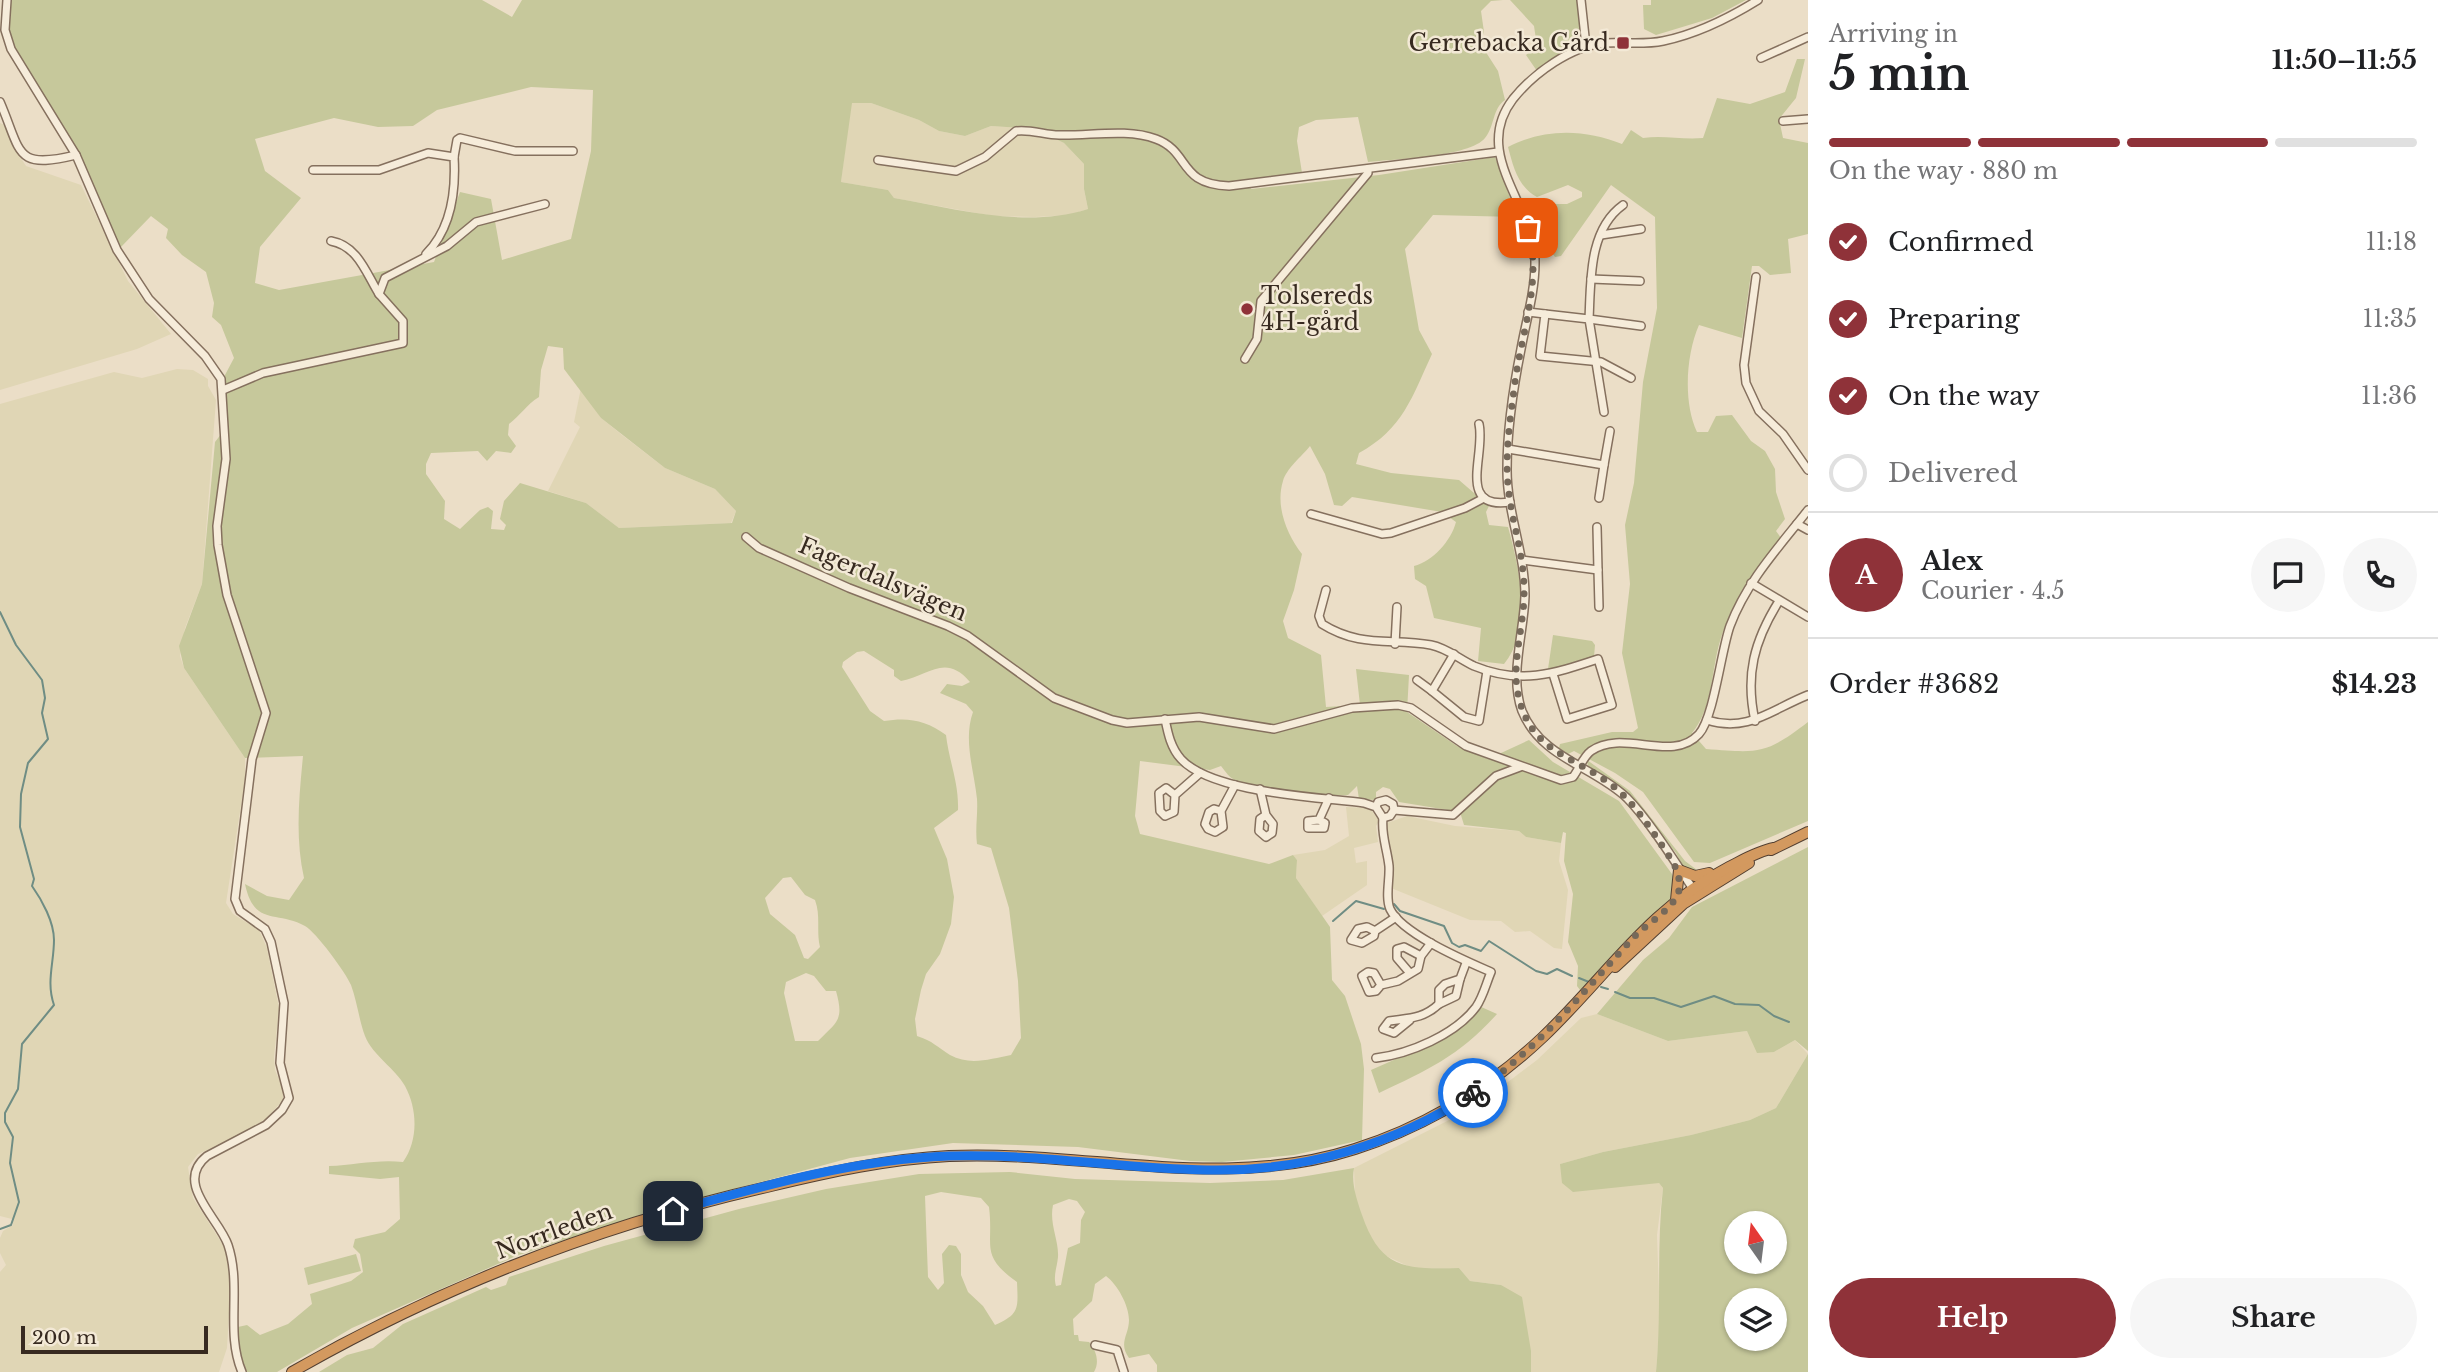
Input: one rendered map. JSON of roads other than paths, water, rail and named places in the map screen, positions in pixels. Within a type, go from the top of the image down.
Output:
[{"type":"highway","name":"Norrleden","points":[[292,1372],[385,1320],[536,1256],[694,1205],[841,1171],[945,1156],[1018,1155],[1185,1170],[1236,1170],[1281,1166],[1338,1155],[1395,1135],[1468,1097],[1517,1060],[1694,891],[1729,867],[1808,832]]},
{"type":"highway","name":"Norrleden","points":[[1587,993],[1643,929],[1676,900],[1774,848]]},
{"type":"highway","points":[[1676,900],[1679,870],[1702,876],[1729,867]]},
{"type":"street","points":[[7,0],[5,30],[11,49],[76,155],[117,250],[149,299],[211,363],[223,390],[226,459],[217,526],[218,545],[230,605],[266,710],[264,726],[250,769],[235,899],[240,911],[265,929],[271,942],[284,1003],[280,1063],[289,1098],[282,1110],[266,1125],[207,1156],[199,1163],[195,1174],[200,1199],[230,1249],[235,1288],[234,1345],[242,1372]]},
{"type":"street","points":[[1581,0],[1586,46]]},
{"type":"street","points":[[1694,891],[1630,801],[1610,784],[1549,748],[1534,731],[1520,702],[1517,676],[1524,618],[1522,560],[1510,502],[1508,449],[1534,254],[1528,228],[1498,152],[1500,128],[1513,100],[1545,71],[1586,46],[1667,40],[1717,23],[1758,0]]},
{"type":"street","points":[[1761,58],[1808,37]]},
{"type":"street","points":[[0,102],[4,120],[27,159],[44,163],[76,155]]},
{"type":"street","points":[[1783,121],[1808,119]]},
{"type":"street","points":[[878,160],[956,172],[975,163],[1005,138],[1021,131],[1060,135],[1136,135],[1157,139],[1176,154],[1194,177],[1210,185],[1249,185],[1498,152]]},
{"type":"street","points":[[423,256],[440,236],[449,215],[457,140],[460,138],[515,151],[573,151]]},
{"type":"street","points":[[313,170],[379,170],[428,153],[454,157]]},
{"type":"street","points":[[1245,359],[1258,339],[1261,301],[1368,169]]},
{"type":"street","points":[[379,295],[387,275],[447,246],[476,222],[545,204]]},
{"type":"street","points":[[1604,412],[1594,361],[1590,319],[1591,279],[1601,235],[1623,205]]},
{"type":"street","points":[[1601,235],[1641,229]]},
{"type":"street","points":[[223,390],[263,373],[403,343],[403,321],[379,295],[358,257],[340,243],[331,241]]},
{"type":"street","points":[[1756,277],[1744,365],[1746,383],[1758,410],[1783,434],[1808,470]]},
{"type":"street","points":[[1591,279],[1640,281]]},
{"type":"street","points":[[1528,312],[1641,326]]},
{"type":"street","points":[[1545,314],[1540,356],[1594,361],[1631,378]]},
{"type":"street","points":[[1479,424],[1482,442],[1475,481],[1484,498],[1499,503],[1510,502]]},
{"type":"street","points":[[1599,498],[1610,431]]},
{"type":"street","points":[[1508,449],[1604,465]]},
{"type":"street","points":[[1311,514],[1382,534],[1465,508],[1484,498]]},
{"type":"street","points":[[1808,510],[1751,583],[1724,646],[1707,720],[1722,724],[1755,721],[1808,695]]},
{"type":"street","points":[[1797,524],[1808,530]]},
{"type":"street","points":[[1597,527],[1599,607]]},
{"type":"street","name":"Fagerdalsvägen","points":[[746,537],[771,553],[968,636],[1054,698],[1127,723],[1199,717],[1273,729],[1342,710],[1398,705],[1411,708],[1466,746],[1561,780],[1573,777],[1589,753],[1610,743],[1669,746],[1685,742],[1699,734],[1707,720]]},
{"type":"street","points":[[1522,560],[1598,570]]},
{"type":"street","points":[[1751,583],[1808,617]]},
{"type":"street","points":[[1325,590],[1319,616],[1322,624],[1364,641],[1433,645],[1487,671],[1517,676],[1538,677],[1553,674],[1598,659],[1612,705],[1567,719],[1553,674]]},
{"type":"street","points":[[1755,721],[1749,677],[1761,636],[1779,601]]},
{"type":"street","points":[[1395,644],[1397,607]]},
{"type":"street","points":[[1432,691],[1454,654]]},
{"type":"street","points":[[1418,680],[1464,718],[1479,721],[1487,671]]},
{"type":"street","points":[[1165,719],[1173,748],[1181,759],[1199,773],[1235,785],[1376,807],[1383,818],[1381,835],[1389,866],[1389,905],[1396,917],[1431,943],[1466,963],[1490,972],[1482,996],[1469,1014],[1412,1049],[1393,1056],[1376,1058]]},
{"type":"street","points":[[1394,810],[1453,815],[1496,776],[1520,767]]},
{"type":"street","points":[[1175,795],[1199,773]]},
{"type":"street","points":[[1221,811],[1235,785]]},
{"type":"street","points":[[1260,789],[1266,815]]},
{"type":"street","points":[[1320,820],[1329,798]]},
{"type":"street","points":[[1376,807],[1378,802],[1386,800],[1393,804],[1394,810],[1390,816],[1383,818]]},
{"type":"street","points":[[1375,930],[1396,917]]},
{"type":"street","points":[[1381,985],[1398,981],[1418,969],[1421,956],[1431,943]]},
{"type":"street","points":[[1409,972],[1397,958],[1397,949],[1404,947],[1421,956]]},
{"type":"street","points":[[1410,1020],[1426,1015],[1439,1004],[1456,996],[1466,963]]},
{"type":"street","points":[[1439,1004],[1439,990],[1445,984],[1460,979]]},
{"type":"street","points":[[1095,1345],[1117,1350],[1124,1372]]},
{"type":"waterway","points":[[0,612],[16,645],[42,680],[45,698],[42,713],[48,739],[28,763],[21,794],[20,827],[34,879],[32,886],[47,912],[54,940],[50,980],[54,1005],[22,1044],[18,1089],[5,1113],[5,1122],[13,1137],[10,1163],[19,1202],[11,1225],[0,1229]]},
{"type":"waterway","points":[[1333,921],[1356,901],[1384,909]]},
{"type":"waterway","points":[[1394,904],[1400,911],[1444,926],[1452,943],[1459,947],[1465,945],[1481,951],[1489,941],[1536,971],[1547,974],[1557,969],[1572,976]]},
{"type":"waterway","points":[[1579,978],[1589,982]]},
{"type":"waterway","points":[[1601,987],[1608,989]]},
{"type":"waterway","points":[[1615,992],[1630,998],[1654,998],[1681,1007],[1714,996],[1735,1004],[1759,1005],[1774,1016],[1789,1022]]},
{"type":"place","name":"Gerrebacka Gård","points":[[1623,43]]},
{"type":"place","name":"Tolsereds 4H-gård","points":[[1247,309]]}]
